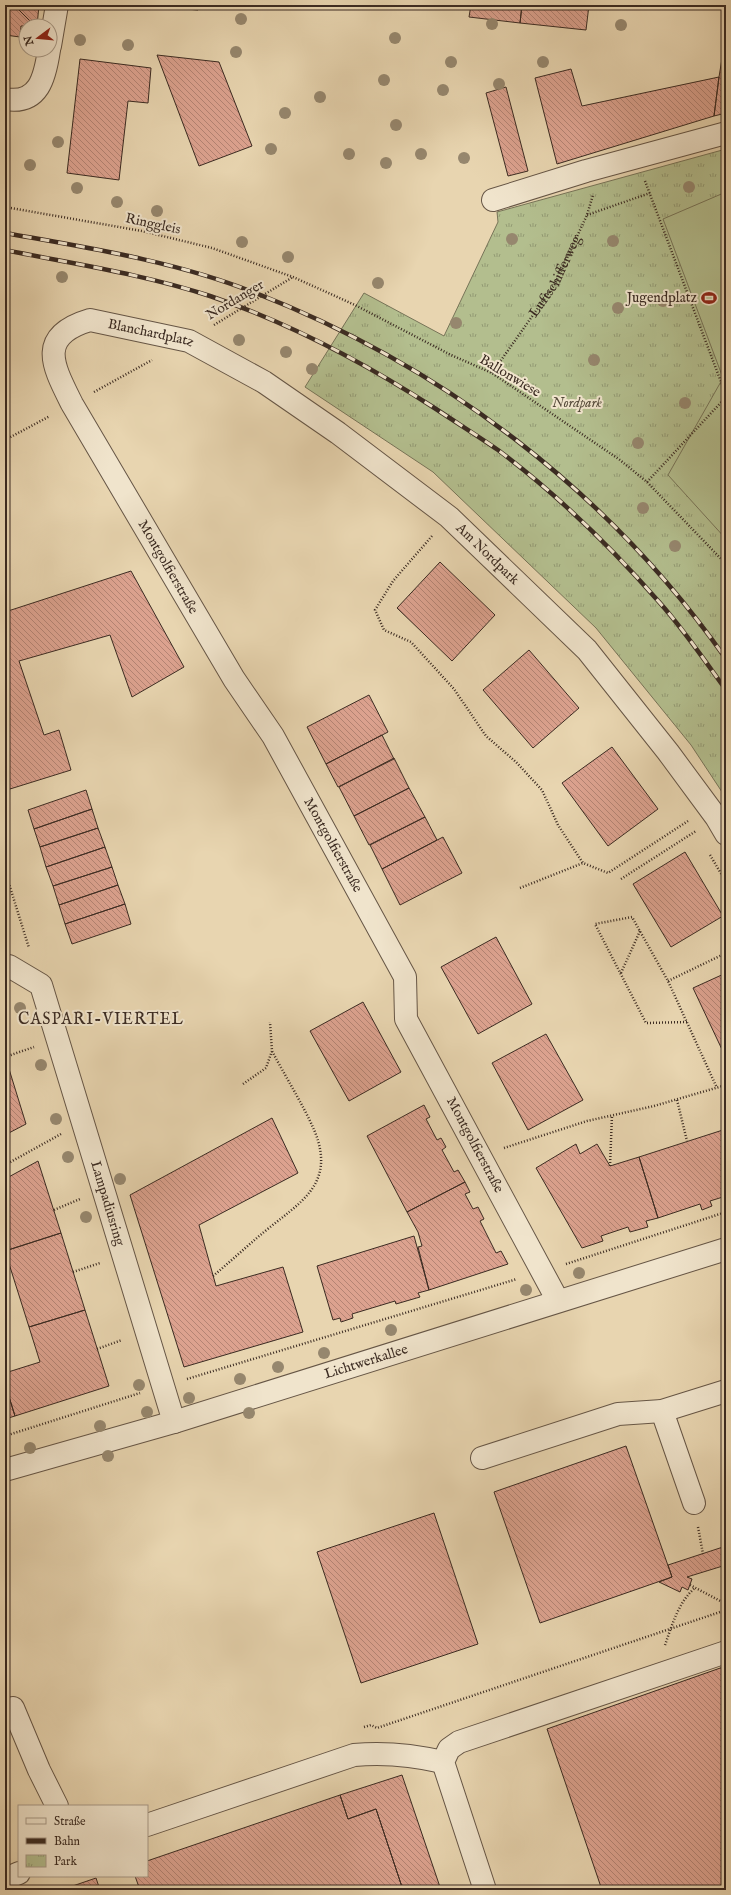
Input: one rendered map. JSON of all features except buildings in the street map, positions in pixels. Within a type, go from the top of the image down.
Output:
[{"type":"street","points":[[55,18],[57,5]]},
{"type":"street","points":[[5,99],[20,100],[34,92],[43,78],[47,58]]},
{"type":"street","points":[[494,200],[586,171],[726,134]]},
{"type":"street","name":"Blanchardplatz","points":[[72,404],[57,374],[53,359],[55,343],[63,332],[76,324],[90,320],[188,341]]},
{"type":"street","name":"Am Nordpark","points":[[188,341],[264,382],[338,433],[449,517],[587,650],[668,752],[717,819]]},
{"type":"street","name":"Montgolfierstraße","points":[[72,404],[234,679],[273,736],[405,977],[406,1019],[558,1301]]},
{"type":"street","points":[[5,968],[9,966],[41,985]]},
{"type":"street","name":"Lampadiusring","points":[[41,985],[174,1422]]},
{"type":"street","name":"Lichtwerkallee","points":[[5,1470],[174,1422],[726,1249]]},
{"type":"street","points":[[482,1458],[618,1414],[662,1411],[726,1391]]},
{"type":"street","points":[[662,1411],[694,1503]]},
{"type":"street","points":[[485,1890],[443,1762],[449,1750],[459,1742],[726,1652]]},
{"type":"street","points":[[14,1708],[39,1770],[56,1805]]},
{"type":"street","points":[[148,1825],[354,1755],[380,1753],[418,1756],[443,1762]]},
{"type":"street","points":[[5,1879],[18,1873]]},
{"type":"path","points":[[637,157],[726,396],[647,482]]},
{"type":"path","name":"Luftschifferweg","points":[[492,373],[555,284],[587,215],[595,188],[586,171]]},
{"type":"path","points":[[587,215],[650,194]]},
{"type":"path","name":"Ringgleis","points":[[5,207],[142,231],[212,248],[293,277]]},
{"type":"path","name":"Nordanger","points":[[188,341],[293,277]]},
{"type":"path","name":"Ballonwiese","points":[[293,277],[355,305],[451,355],[492,373],[620,460],[647,482],[726,564]]},
{"type":"path","name":"Blanchardplatz","points":[[72,404],[154,359]]},
{"type":"path","points":[[5,440],[72,404]]},
{"type":"path","points":[[449,517],[393,581],[374,610],[384,630],[411,642],[454,689],[486,736],[516,762],[542,790],[558,825],[583,863],[608,873],[717,819]]},
{"type":"path","points":[[621,879],[717,819]]},
{"type":"path","points":[[520,888],[583,863]]},
{"type":"path","points":[[5,871],[41,985]]},
{"type":"path","points":[[687,1022],[646,1023],[595,924],[632,917],[668,981],[687,1022],[717,1088]]},
{"type":"path","points":[[621,974],[640,931]]},
{"type":"path","points":[[668,981],[726,953]]},
{"type":"path","points":[[243,1084],[266,1068],[272,1051],[270,1022]]},
{"type":"path","points":[[5,1057],[57,1040]]},
{"type":"path","points":[[213,1276],[300,1203],[314,1188],[320,1171],[320,1151],[314,1132],[272,1051]]},
{"type":"path","points":[[481,1156],[587,1121],[677,1100],[726,1085]]},
{"type":"path","points":[[677,1100],[687,1142]]},
{"type":"path","points":[[610,1166],[612,1116]]},
{"type":"path","points":[[5,1165],[83,1122]]},
{"type":"path","points":[[5,1436],[542,1271],[726,1212]]},
{"type":"path","points":[[690,1585],[726,1604]]},
{"type":"path","points":[[656,1675],[671,1628],[687,1595],[695,1588]]},
{"type":"path","points":[[377,1728],[726,1610]]},
{"type":"green space","name":"Nordpark","points":[[726,149],[726,798],[691,745],[596,628],[433,472],[305,387],[364,293],[444,336],[498,222],[497,212]]},
{"type":"green space","name":"Jugendplatz","points":[[726,192],[726,539],[668,475],[723,378],[663,219]]},
{"type":"railway","points":[[5,233],[131,256],[223,281],[253,292],[323,322],[390,357],[455,396],[517,441],[575,489],[630,542],[680,599],[726,659]]},
{"type":"railway","points":[[5,250],[134,275],[210,296],[298,331],[354,360],[409,392],[498,450],[563,503],[603,542],[669,613],[726,690]]},
{"type":"place","name":"Jugendplatz","points":[[709,298]]},
{"type":"district","name":"CASPARI-VIERTEL","points":[[101,1020]]}]
